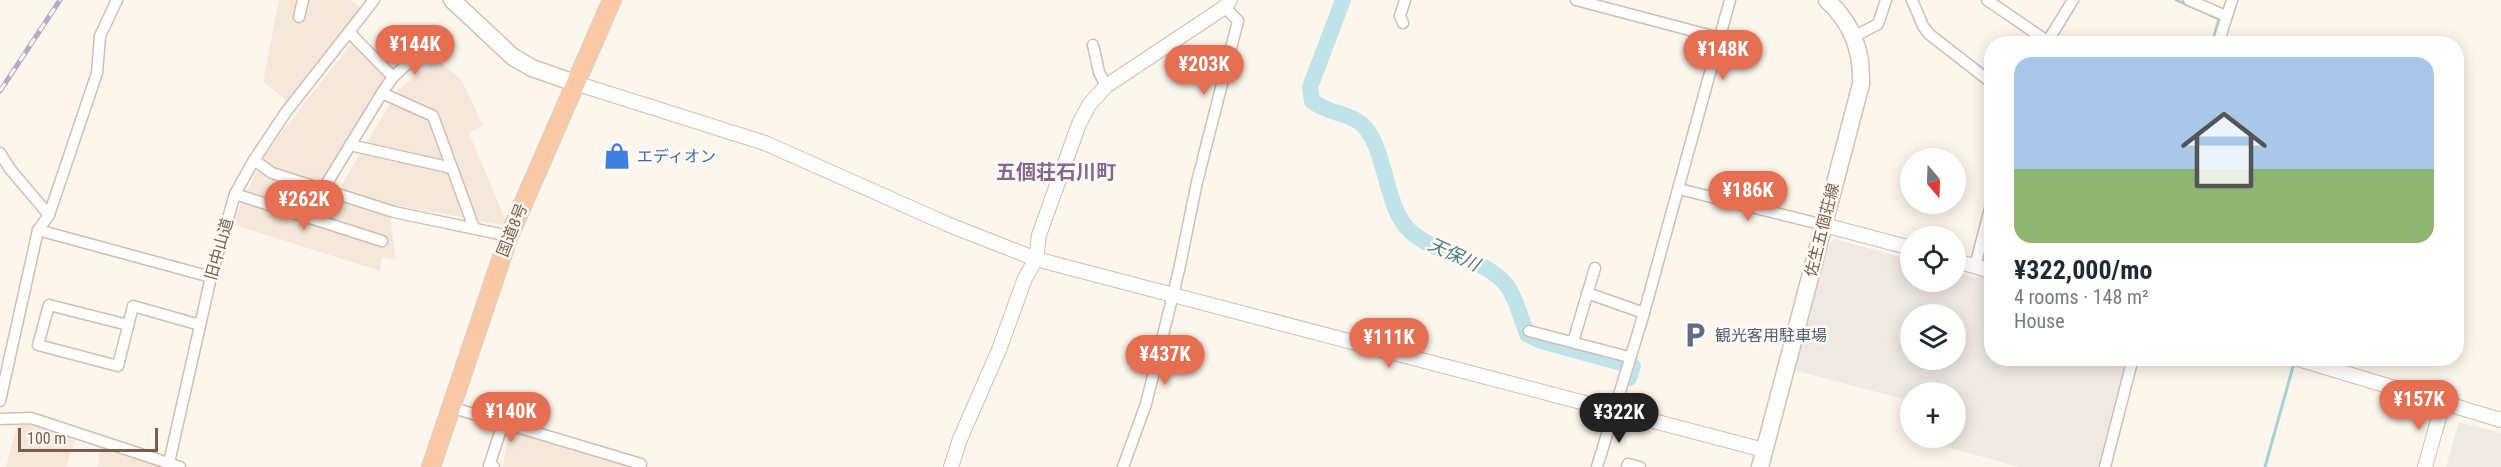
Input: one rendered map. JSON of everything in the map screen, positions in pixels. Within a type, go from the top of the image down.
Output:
[{"type":"highway","name":"国道8号","points":[[431,467],[509,236],[612,0]]},
{"type":"main road","points":[[452,0],[513,57],[532,68],[574,83]]},
{"type":"main road","name":"佐生五個荘線","points":[[1762,459],[1861,84],[1862,62],[1855,36],[1827,0]]},
{"type":"street","points":[[0,400],[38,230],[49,215],[97,73],[100,36],[117,0]]},
{"type":"street","points":[[299,17],[303,0]]},
{"type":"street","points":[[1403,23],[1400,16],[1405,0]]},
{"type":"street","points":[[1576,0],[1719,38]]},
{"type":"street","points":[[1597,467],[1617,414],[1628,362],[1679,189],[1730,0]]},
{"type":"street","points":[[1855,36],[1878,24],[1886,0]]},
{"type":"street","points":[[1912,0],[1929,34],[1984,77]]},
{"type":"street","points":[[1987,0],[2038,36]]},
{"type":"street","points":[[2050,36],[2073,0]]},
{"type":"street","points":[[2189,0],[2226,16]]},
{"type":"street","points":[[2220,36],[2232,0]]},
{"type":"street","name":"旧中山道","points":[[172,466],[210,277],[236,194],[254,160],[286,112],[349,32],[368,2]]},
{"type":"street","points":[[951,467],[960,439],[999,350],[1025,278],[1036,259],[1039,235],[1079,123],[1089,105],[1106,86],[1227,3],[1238,21],[1197,182],[1146,404],[1123,467]]},
{"type":"street","points":[[349,32],[393,77]]},
{"type":"street","points":[[1093,45],[1099,72],[1106,86]]},
{"type":"street","points":[[324,188],[393,77],[418,54]]},
{"type":"street","points":[[574,83],[765,143],[947,224],[1036,259],[1617,414],[1762,459]]},
{"type":"street","points":[[382,93],[433,116],[474,228]]},
{"type":"street","points":[[350,146],[452,168]]},
{"type":"street","points":[[0,153],[10,169],[49,215]]},
{"type":"street","points":[[254,160],[272,173],[394,212],[509,236]]},
{"type":"street","points":[[1679,189],[1900,245]]},
{"type":"street","points":[[236,194],[382,241]]},
{"type":"street","points":[[38,230],[210,277]]},
{"type":"street","points":[[1975,266],[1984,232]]},
{"type":"street","points":[[1966,264],[1984,269]]},
{"type":"street","points":[[1573,342],[1595,268]]},
{"type":"street","points":[[1587,293],[1644,313]]},
{"type":"street","points":[[128,325],[49,305],[38,345],[118,366],[133,306],[200,325]]},
{"type":"street","points":[[1529,331],[1573,342],[1628,362]]},
{"type":"street","points":[[2105,467],[2131,366]]},
{"type":"street","points":[[2321,366],[2501,420]]},
{"type":"street","points":[[2425,467],[2443,404]]},
{"type":"street","points":[[450,407],[640,464],[639,467]]},
{"type":"street","points":[[0,419],[31,418],[172,466]]},
{"type":"street","points":[[491,467],[503,423]]},
{"type":"street","points":[[1627,467],[1628,464],[1640,467]]},
{"type":"shaded area","points":[[279,0],[350,0],[363,8],[290,103],[263,82]]},
{"type":"shaded area","points":[[351,44],[387,78],[315,190],[390,217],[396,260],[382,257],[380,271],[232,224],[265,154]]},
{"type":"shaded area","points":[[437,59],[462,81],[483,125],[469,133],[508,226],[395,205],[343,191],[342,184],[399,89]]},
{"type":"shaded area","points":[[1835,239],[1900,257],[1900,292],[1966,292],[1966,275],[1976,278],[1984,247],[1984,366],[2127,366],[2104,467],[2019,467],[1951,448],[1966,448],[1966,382],[1900,382],[1900,398],[1793,370],[1827,247]]},
{"type":"shaded area","points":[[18,422],[38,424],[76,437],[66,467],[6,467]]},
{"type":"shaded area","points":[[2459,422],[2501,433],[2501,467],[2446,467]]},
{"type":"shaded area","points":[[509,429],[636,467],[503,467]]},
{"type":"shaded area","points":[[101,446],[161,466],[161,467],[97,467]]},
{"type":"waterway","name":"天保川","points":[[1343,0],[1310,87],[1312,101],[1355,120],[1367,130],[1374,141],[1391,196],[1402,221],[1421,239],[1474,262],[1498,277],[1511,292],[1527,334],[1541,341],[1633,366],[1629,378]]},
{"type":"waterway","points":[[2176,0],[2219,19],[2214,36]]},
{"type":"waterway","points":[[2265,467],[2293,366]]},
{"type":"railway","points":[[0,91],[60,0]]},
{"type":"place","name":"エディオン","points":[[617,156]]},
{"type":"place","name":"観光客用駐車場","points":[[1695,335]]},
{"type":"district","name":"五個荘石川町","points":[[1056,172]]}]
